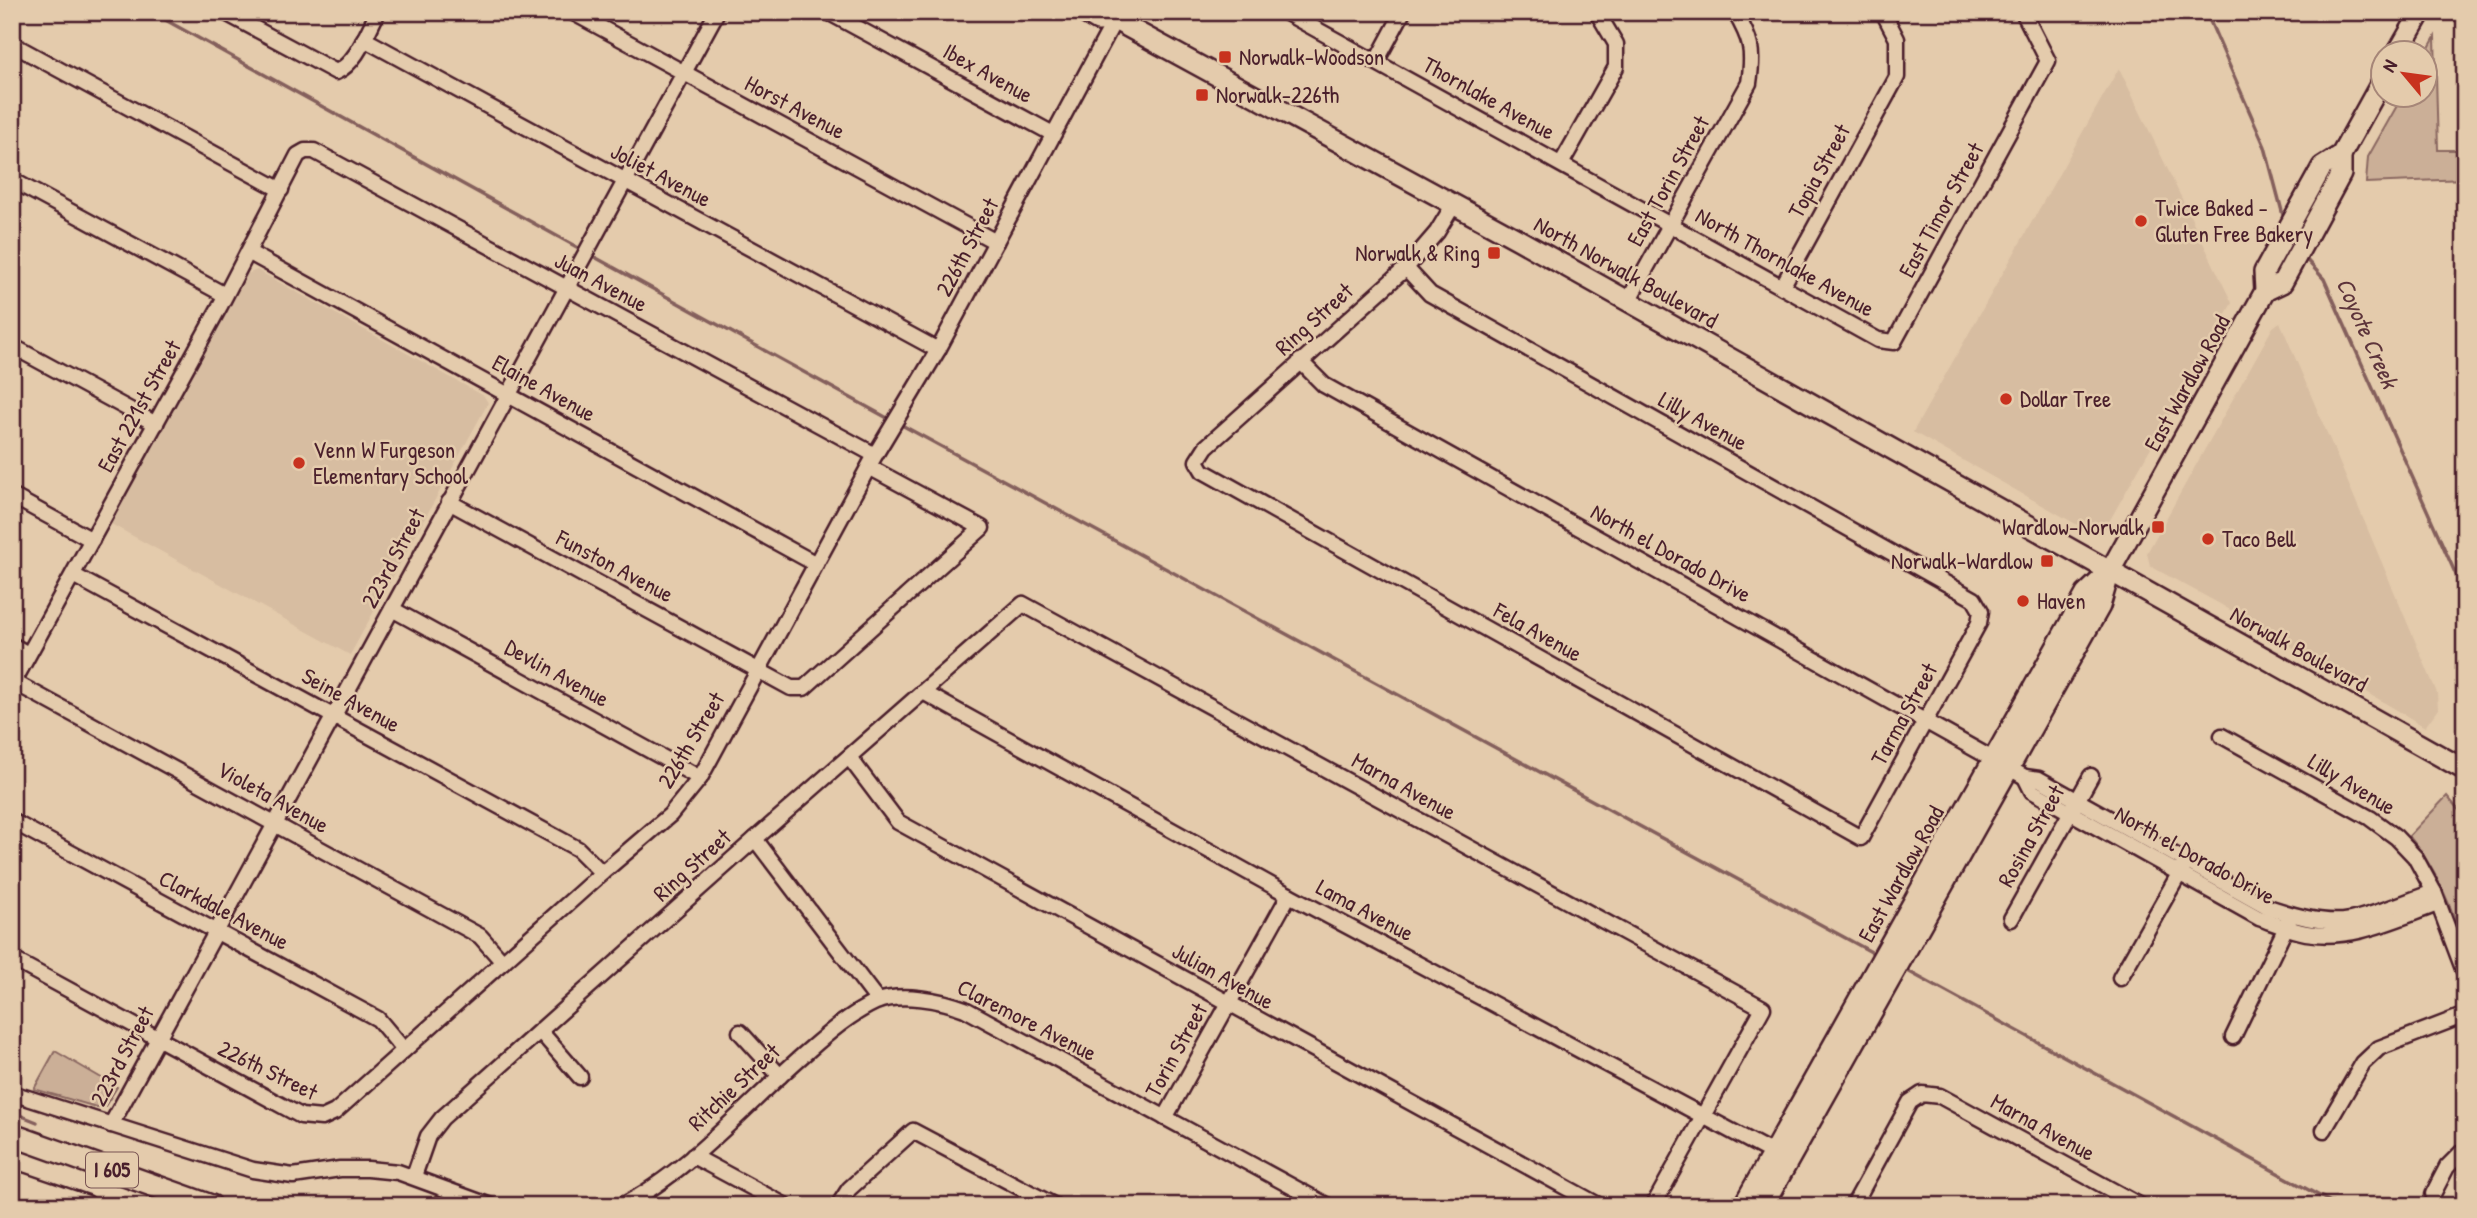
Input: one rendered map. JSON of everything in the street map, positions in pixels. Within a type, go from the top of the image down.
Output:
[{"type":"highway","name":"I 605","points":[[12,1135],[211,1206]]},
{"type":"highway","name":"I 605","points":[[12,1181],[85,1206]]},
{"type":"main road","points":[[1083,12],[1098,21],[1115,15]]},
{"type":"main road","points":[[2406,38],[2421,12]]},
{"type":"main road","name":"North Norwalk Boulevard","points":[[1115,15],[2110,571]]},
{"type":"main road","name":"East Wardlow Road","points":[[1743,1206],[1780,1157],[1907,933],[2009,768],[2100,606],[2110,571],[2265,291],[2264,272],[2322,167],[2341,155],[2368,106]]},
{"type":"main road","name":"Norwalk Boulevard","points":[[2110,571],[2465,770]]},
{"type":"main road","name":"East Wardlow Road","points":[[1763,1206],[1780,1157]]},
{"type":"street","points":[[224,12],[335,72],[342,69],[353,57],[378,12]]},
{"type":"street","name":"Horst Avenue","points":[[572,12],[996,242]]},
{"type":"street","name":"223rd Street","points":[[111,1125],[717,12]]},
{"type":"street","name":"Ibex Avenue","points":[[828,12],[1053,134]]},
{"type":"street","name":"Thornlake Avenue","points":[[1285,12],[1670,224]]},
{"type":"street","points":[[1377,62],[1403,12]]},
{"type":"street","points":[[1561,164],[1616,67],[1616,44],[1597,12]]},
{"type":"street","name":"East Torin Street","points":[[1628,301],[1749,83],[1752,63],[1749,38],[1735,12]]},
{"type":"street","name":"Topia Street","points":[[1782,287],[1897,77],[1896,39],[1883,12]]},
{"type":"street","name":"East Timor Street","points":[[1878,340],[1894,342],[2048,61],[2023,12]]},
{"type":"street","name":"226th Street","points":[[12,959],[300,1116],[322,1118],[335,1112],[601,873],[670,815],[701,778],[872,461],[938,349],[1115,15]]},
{"type":"street","name":"Joliet Avenue","points":[[364,39],[938,349]]},
{"type":"street","points":[[12,44],[281,190]]},
{"type":"street","name":"East 221st Street","points":[[13,683],[156,424],[298,155],[305,151]]},
{"type":"street","name":"Juan Avenue","points":[[305,151],[314,151],[566,289],[872,461],[982,528],[804,688],[791,688],[758,670]]},
{"type":"street","points":[[12,180],[225,295]]},
{"type":"street","name":"Ring Street","points":[[1197,461],[1206,447],[1406,268],[1437,232],[1454,204]]},
{"type":"street","name":"North Thornlake Avenue","points":[[1670,224],[1878,340]]},
{"type":"street","name":"Elaine Avenue","points":[[248,252],[816,564]]},
{"type":"street","name":"Lilly Avenue","points":[[1406,268],[1430,294],[1974,599],[1981,611]]},
{"type":"street","points":[[12,346],[156,424]]},
{"type":"street","name":"North el Dorado Drive","points":[[1300,361],[1324,385],[2009,768],[2032,791],[2074,806],[2183,868],[2259,918],[2289,921],[2348,920],[2436,898]]},
{"type":"street","name":"Fela Avenue","points":[[1197,461],[1202,471],[1861,838]]},
{"type":"street","points":[[12,496],[92,540]]},
{"type":"street","name":"Funston Avenue","points":[[449,502],[758,670]]},
{"type":"street","name":"Seine Avenue","points":[[73,575],[578,849],[601,873]]},
{"type":"street","name":"Ring Street","points":[[414,1176],[428,1136],[442,1118],[1023,604]]},
{"type":"street","name":"Marna Avenue","points":[[1023,604],[1762,1008],[1701,1117]]},
{"type":"street","name":"Devlin Avenue","points":[[392,609],[701,778]]},
{"type":"street","name":"Tarma Street","points":[[1861,838],[1979,623],[1981,611]]},
{"type":"street","points":[[12,645],[28,654]]},
{"type":"street","name":"Violeta Avenue","points":[[13,683],[480,936],[503,962]]},
{"type":"street","name":"Lama Avenue","points":[[923,692],[1289,895],[1780,1157]]},
{"type":"street","name":"Lilly Avenue","points":[[2222,736],[2370,818],[2396,838],[2415,857],[2436,898],[2465,974]]},
{"type":"street","name":"Julian Avenue","points":[[849,757],[898,822],[1600,1206]]},
{"type":"street","name":"Rosina Street","points":[[2011,919],[2091,776]]},
{"type":"street","name":"Clarkdale Avenue","points":[[12,821],[378,1019],[404,1049]]},
{"type":"street","points":[[755,839],[878,1001]]},
{"type":"street","points":[[2120,978],[2183,868]]},
{"type":"street","name":"Torin Street","points":[[1165,1118],[1289,895]]},
{"type":"street","name":"North el Dorado Drive","points":[[2289,921],[2307,933],[2347,935],[2364,931],[2436,898]]},
{"type":"street","points":[[2358,917],[2364,931]]},
{"type":"street","points":[[2233,1037],[2289,921]]},
{"type":"street","name":"Claremore Avenue","points":[[878,1001],[909,998],[944,1001],[965,1009],[1328,1206]]},
{"type":"street","name":"Ritchie Street","points":[[621,1206],[693,1156],[836,1026],[878,1001]]},
{"type":"street","points":[[2324,1130],[2363,1063],[2379,1048],[2465,1015]]},
{"type":"street","points":[[540,1031],[580,1077]]},
{"type":"street","points":[[740,1032],[780,1076]]},
{"type":"street","points":[[12,1093],[253,1170],[293,1176],[340,1169],[368,1169],[414,1176],[491,1206]]},
{"type":"street","name":"Marna Avenue","points":[[1857,1204],[1910,1102],[1922,1094],[1940,1096],[2141,1206]]},
{"type":"street","points":[[1653,1206],[1701,1117]]},
{"type":"street","points":[[838,1206],[849,1189],[913,1131],[1055,1206]]},
{"type":"street","points":[[2433,1194],[2448,1167],[2465,1149]]},
{"type":"street","points":[[693,1156],[776,1204]]},
{"type":"shaded area","points":[[2119,68],[2232,303],[2106,527],[2099,534],[2090,532],[1913,432]]},
{"type":"shaded area","points":[[2396,108],[2437,108],[2438,150],[2465,150],[2465,179],[2366,183],[2368,157]]},
{"type":"shaded area","name":"Venn W Furgeson Elementary School","points":[[257,270],[484,396],[488,403],[350,655],[111,524],[247,274]]},
{"type":"shaded area","points":[[2280,322],[2437,693],[2438,709],[2425,727],[2220,604],[2150,566],[2147,553],[2273,327]]},
{"type":"shaded area","points":[[2447,796],[2462,814],[2465,945],[2435,874],[2409,836]]},
{"type":"shaded area","points":[[55,1051],[117,1087],[105,1106],[96,1107],[34,1089]]},
{"type":"waterway","points":[[151,12],[584,251]]},
{"type":"waterway","name":"Coyote Creek","points":[[2206,12],[2265,147],[2284,219]]},
{"type":"waterway","points":[[591,255],[891,420]]},
{"type":"waterway","name":"Coyote Creek","points":[[2303,256],[2324,279],[2465,595]]},
{"type":"waterway","points":[[898,423],[1875,954]]},
{"type":"waterway","points":[[1904,969],[2338,1206]]},
{"type":"waterway","points":[[12,1112],[37,1122]]},
{"type":"place","name":"Norwalk-Woodson","points":[[1225,57]]},
{"type":"place","name":"Norwalk-226th","points":[[1202,95]]},
{"type":"place","name":"Twice Baked - Gluten Free Bakery","points":[[2141,221]]},
{"type":"place","name":"Norwalk & Ring","points":[[1494,253]]},
{"type":"place","name":"Dollar Tree","points":[[2006,399]]},
{"type":"place","name":"Venn W Furgeson Elementary School","points":[[299,463]]},
{"type":"place","name":"Wardlow-Norwalk","points":[[2158,527]]},
{"type":"place","name":"Taco Bell","points":[[2208,539]]},
{"type":"place","name":"Norwalk-Wardlow","points":[[2047,561]]},
{"type":"place","name":"Haven","points":[[2023,601]]}]
